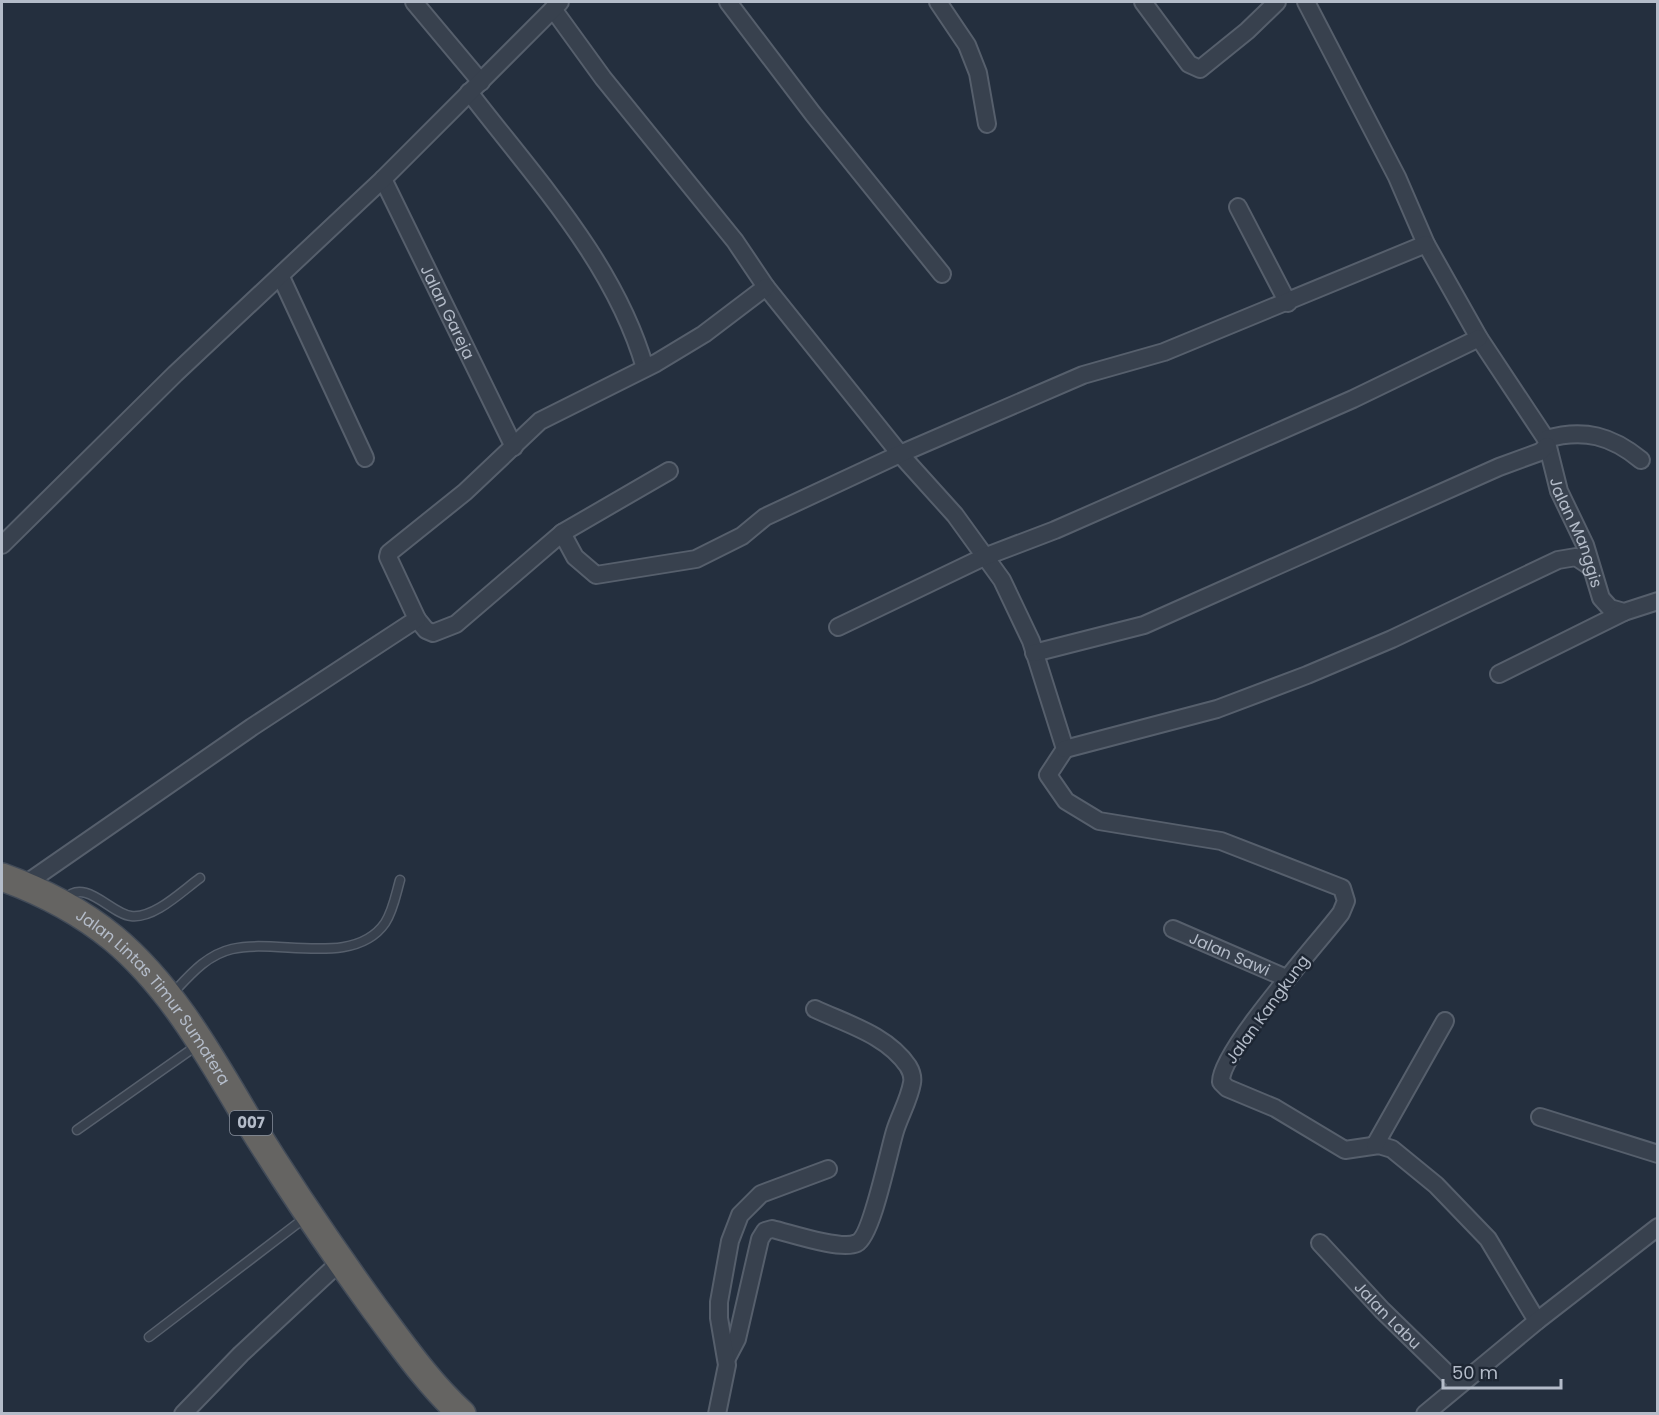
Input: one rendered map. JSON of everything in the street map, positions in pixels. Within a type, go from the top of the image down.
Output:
[{"type":"highway","name":"Jalan Lintas Timur Sumatera","points":[[13,881],[65,906],[113,938],[168,997],[201,1042],[308,1215],[340,1262],[423,1373],[462,1413]]},
{"type":"street","points":[[414,2],[567,219],[623,304],[645,368]]},
{"type":"street","points":[[728,2],[813,114],[942,274]]},
{"type":"street","points":[[938,2],[967,45],[978,73],[987,124]]},
{"type":"street","points":[[1143,2],[1189,64],[1200,69],[1277,2]]},
{"type":"street","name":"Jalan Manggis","points":[[1306,2],[1397,177],[1426,244],[1479,338],[1547,443],[1559,491],[1579,528],[1605,605],[1613,610],[1624,612]]},
{"type":"street","points":[[2,545],[175,374],[383,179],[557,5],[603,78],[735,241],[766,287],[900,454],[955,515],[1002,580],[1021,614],[1065,749],[1217,709],[1307,675],[1392,639],[1558,560],[1576,557],[1591,567]]},
{"type":"street","name":"Jalan Gareja","points":[[383,179],[514,447]]},
{"type":"street","points":[[1238,207],[1288,303]]},
{"type":"street","points":[[562,533],[575,557],[596,575],[696,560],[742,536],[765,517],[900,454],[1083,375],[1164,352],[1288,303],[1426,244]]},
{"type":"street","points":[[281,277],[365,458]]},
{"type":"street","points":[[669,471],[562,533],[456,624],[433,633],[426,630],[417,619],[388,557],[389,553],[465,492],[540,421],[555,411],[645,368],[704,334],[766,287]]},
{"type":"street","points":[[838,627],[984,557],[1055,530],[1353,399],[1479,338]]},
{"type":"street","points":[[1034,653],[1144,625],[1499,467],[1540,452],[1547,443],[1568,434],[1594,435],[1622,444],[1641,460]]},
{"type":"street","points":[[1499,674],[1624,612],[1654,603]]},
{"type":"street","points":[[13,881],[417,619]]},
{"type":"street","name":"Jalan Kangkung","points":[[1065,749],[1048,775],[1066,801],[1086,814],[1126,827],[1174,831],[1221,841],[1342,888],[1346,901],[1341,913],[1286,978],[1228,1060],[1221,1082],[1239,1094],[1275,1108],[1345,1150],[1375,1145]]},
{"type":"street","name":"Jalan Sawi","points":[[1173,930],[1286,978]]},
{"type":"street","points":[[717,1413],[727,1358],[737,1339],[760,1239],[765,1231],[772,1229],[840,1245],[854,1244],[863,1238],[884,1178],[895,1131],[909,1097],[912,1082],[910,1072],[885,1043],[868,1032],[815,1009]]},
{"type":"street","points":[[1445,1021],[1375,1145],[1392,1149],[1436,1185],[1488,1239],[1536,1321]]},
{"type":"street","points":[[1540,1117],[1658,1154]]},
{"type":"street","points":[[727,1358],[718,1318],[719,1302],[730,1241],[740,1215],[761,1194],[828,1169]]},
{"type":"street","points":[[1425,1413],[1536,1321],[1658,1227]]},
{"type":"street","name":"Jalan Labu","points":[[1320,1243],[1382,1310],[1459,1385]]},
{"type":"street","points":[[183,1413],[241,1354],[340,1262]]},
{"type":"lane","points":[[65,906],[65,898],[76,893],[84,893],[92,895],[126,915],[137,917],[154,910],[200,878]]},
{"type":"lane","points":[[168,997],[198,966],[215,955],[231,949],[252,945],[313,948],[353,945],[383,925],[390,914],[400,880]]},
{"type":"lane","points":[[77,1130],[201,1042]]},
{"type":"lane","points":[[149,1337],[308,1215]]}]
